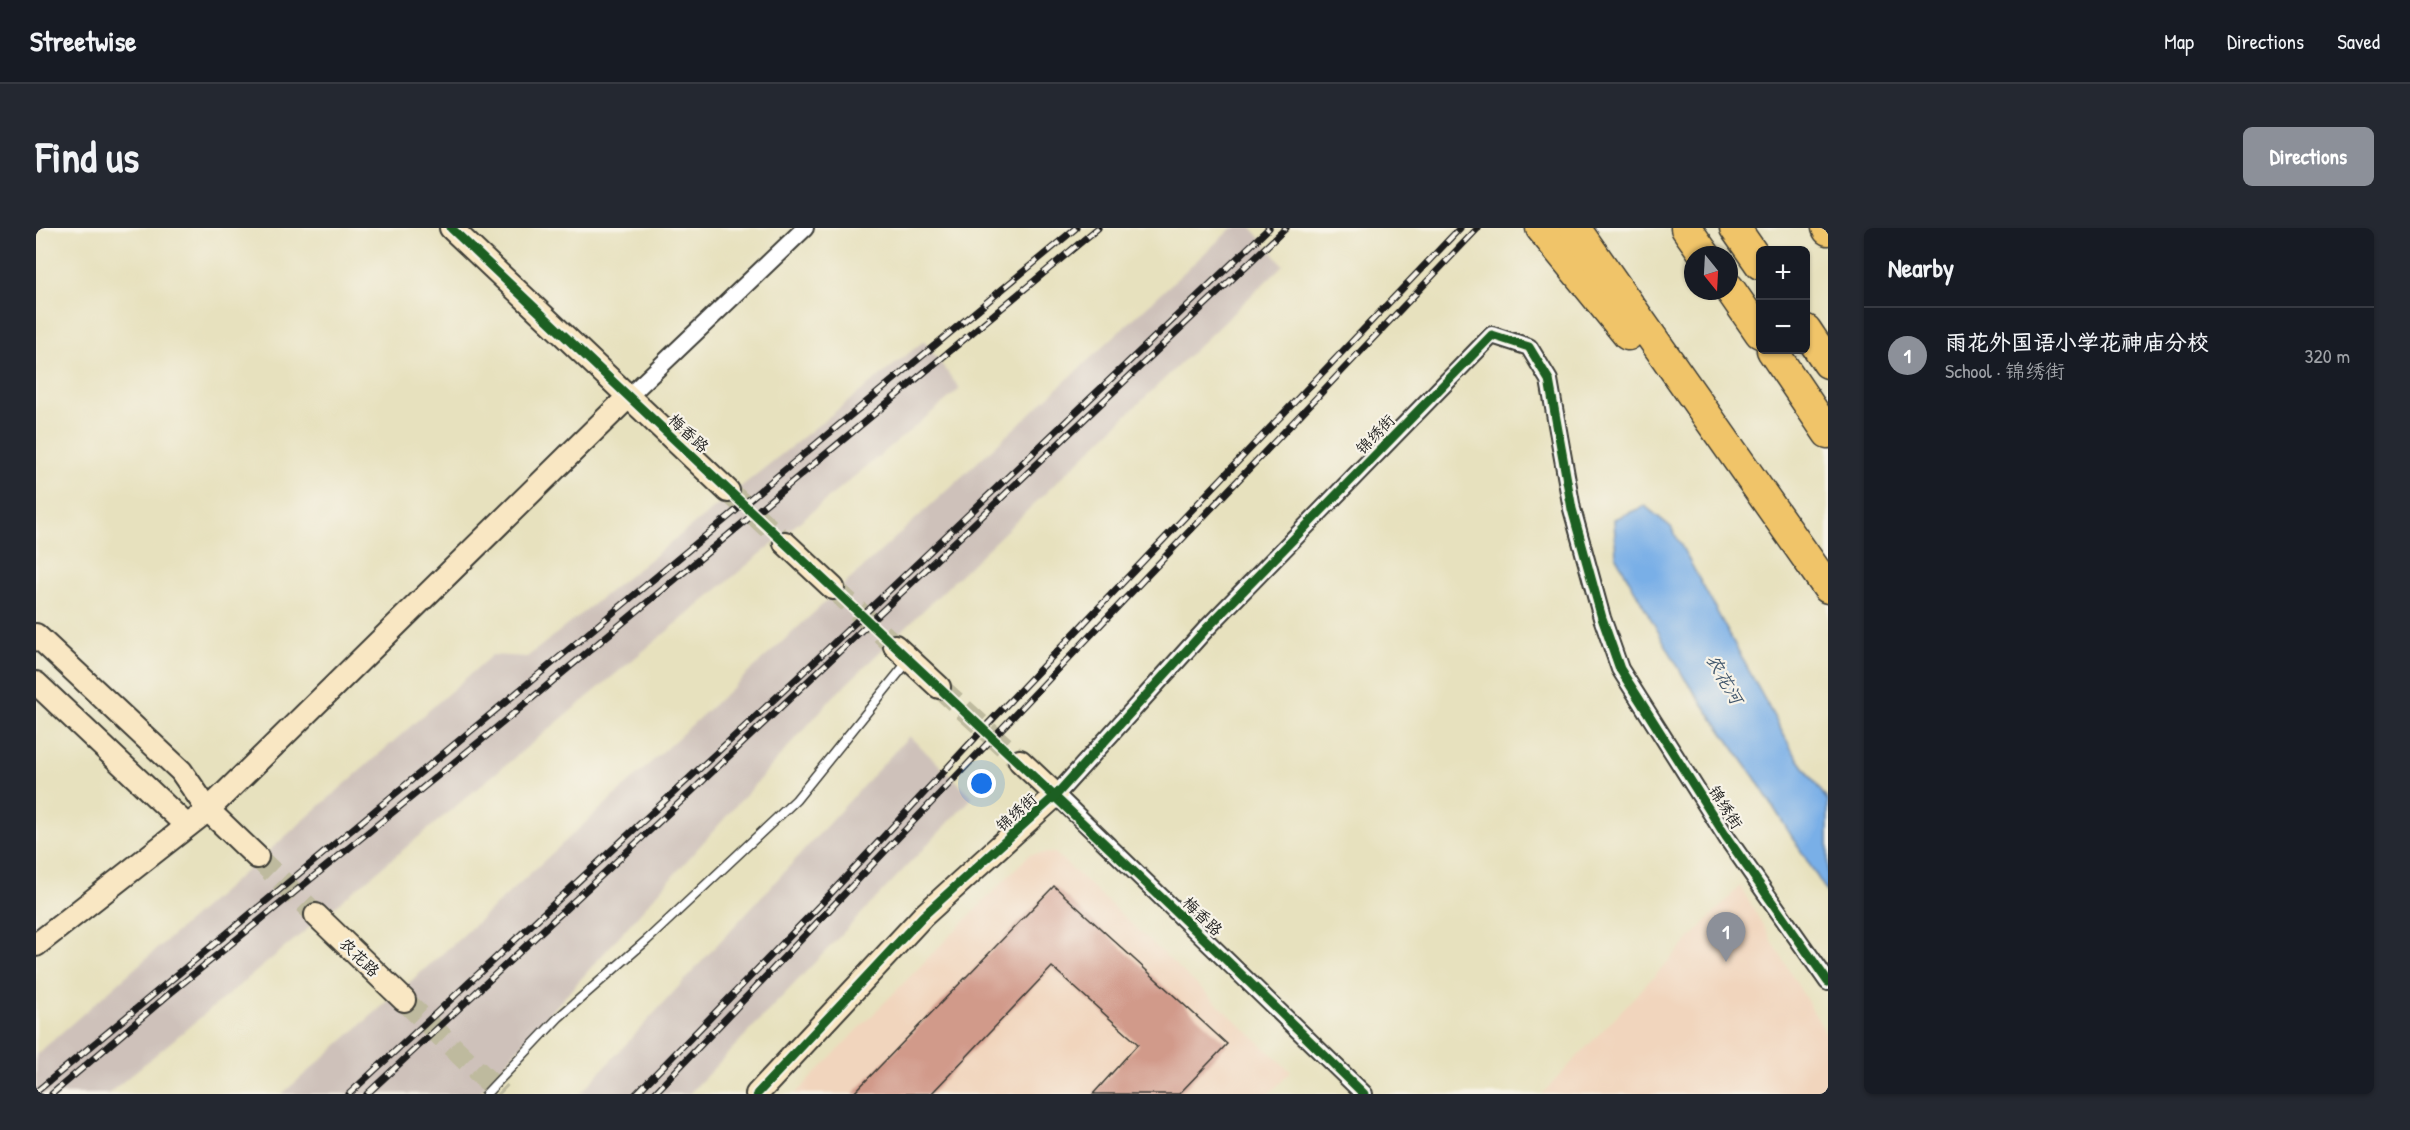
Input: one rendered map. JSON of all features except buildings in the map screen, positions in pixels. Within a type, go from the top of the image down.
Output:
[{"type":"highway","points":[[1541,228],[1575,273],[1753,482]]},
{"type":"highway","points":[[1575,228],[1828,588]]},
{"type":"highway","points":[[1686,228],[1699,246]]},
{"type":"highway","points":[[1736,228],[1756,257]]},
{"type":"highway","points":[[1738,300],[1756,326]]},
{"type":"highway","points":[[1810,336],[1828,363]]},
{"type":"highway","points":[[1775,354],[1828,433]]},
{"type":"street","name":"梅香路","points":[[451,228],[728,490]]},
{"type":"street","points":[[36,945],[208,810],[628,397],[805,228]]},
{"type":"street","name":"锦绣街","points":[[757,1094],[923,916],[1056,795],[1206,629],[1492,335],[1529,347],[1549,380],[1572,509],[1602,618],[1620,669],[1727,838],[1828,982]]},
{"type":"street","points":[[785,543],[834,588]]},
{"type":"street","points":[[36,635],[182,771],[208,810],[257,857]]},
{"type":"street","points":[[903,653],[939,687]]},
{"type":"street","points":[[36,683],[187,826]]},
{"type":"street","name":"梅香路","points":[[1020,761],[1365,1094]]},
{"type":"street","name":"农花路","points":[[316,915],[404,1000]]},
{"type":"lane","points":[[486,1094],[559,1017],[648,940],[796,801],[903,653]]},
{"type":"shaded area","points":[[1232,228],[1252,228],[1283,265],[833,697],[478,1094],[282,1094],[459,939]]},
{"type":"shaded area","points":[[924,341],[960,389],[108,1094],[36,1094],[36,1055],[492,655],[527,657]]},
{"type":"shaded area","points":[[909,736],[973,797],[689,1094],[580,1094]]},
{"type":"shaded area","points":[[1055,853],[1291,1072],[1269,1094],[795,1094],[1030,854]]},
{"type":"shaded area","points":[[1740,886],[1828,1037],[1828,1094],[1542,1094]]},
{"type":"water","name":"农花河","points":[[1645,506],[1671,527],[1792,750],[1828,801],[1828,894],[1755,778],[1685,679],[1616,557],[1614,519]]},
{"type":"tunnel","points":[[728,491],[785,543]]},
{"type":"tunnel","points":[[833,588],[895,646]]},
{"type":"tunnel","points":[[939,687],[1020,761]]},
{"type":"tunnel","points":[[257,857],[316,915]]},
{"type":"tunnel","points":[[404,1000],[501,1094]]},
{"type":"railway","points":[[36,1092],[1076,228]]},
{"type":"railway","points":[[52,1094],[168,995],[484,738],[1098,228]]},
{"type":"railway","points":[[349,1094],[796,679],[1269,228]]},
{"type":"railway","points":[[367,1094],[691,792],[1286,228]]},
{"type":"railway","points":[[636,1094],[820,905],[988,724],[1460,228]]},
{"type":"railway","points":[[654,1094],[1478,228]]},
{"type":"cycle path","points":[[451,228],[1138,875],[1364,1094]]},
{"type":"cycle path","points":[[757,1094],[923,916],[1056,795],[1206,629],[1492,335],[1529,347],[1549,380],[1572,509],[1602,618],[1620,669],[1727,838],[1828,982]]},
{"type":"place","name":"雨花外国语小学花神庙分校","points":[[1726,962]]}]
